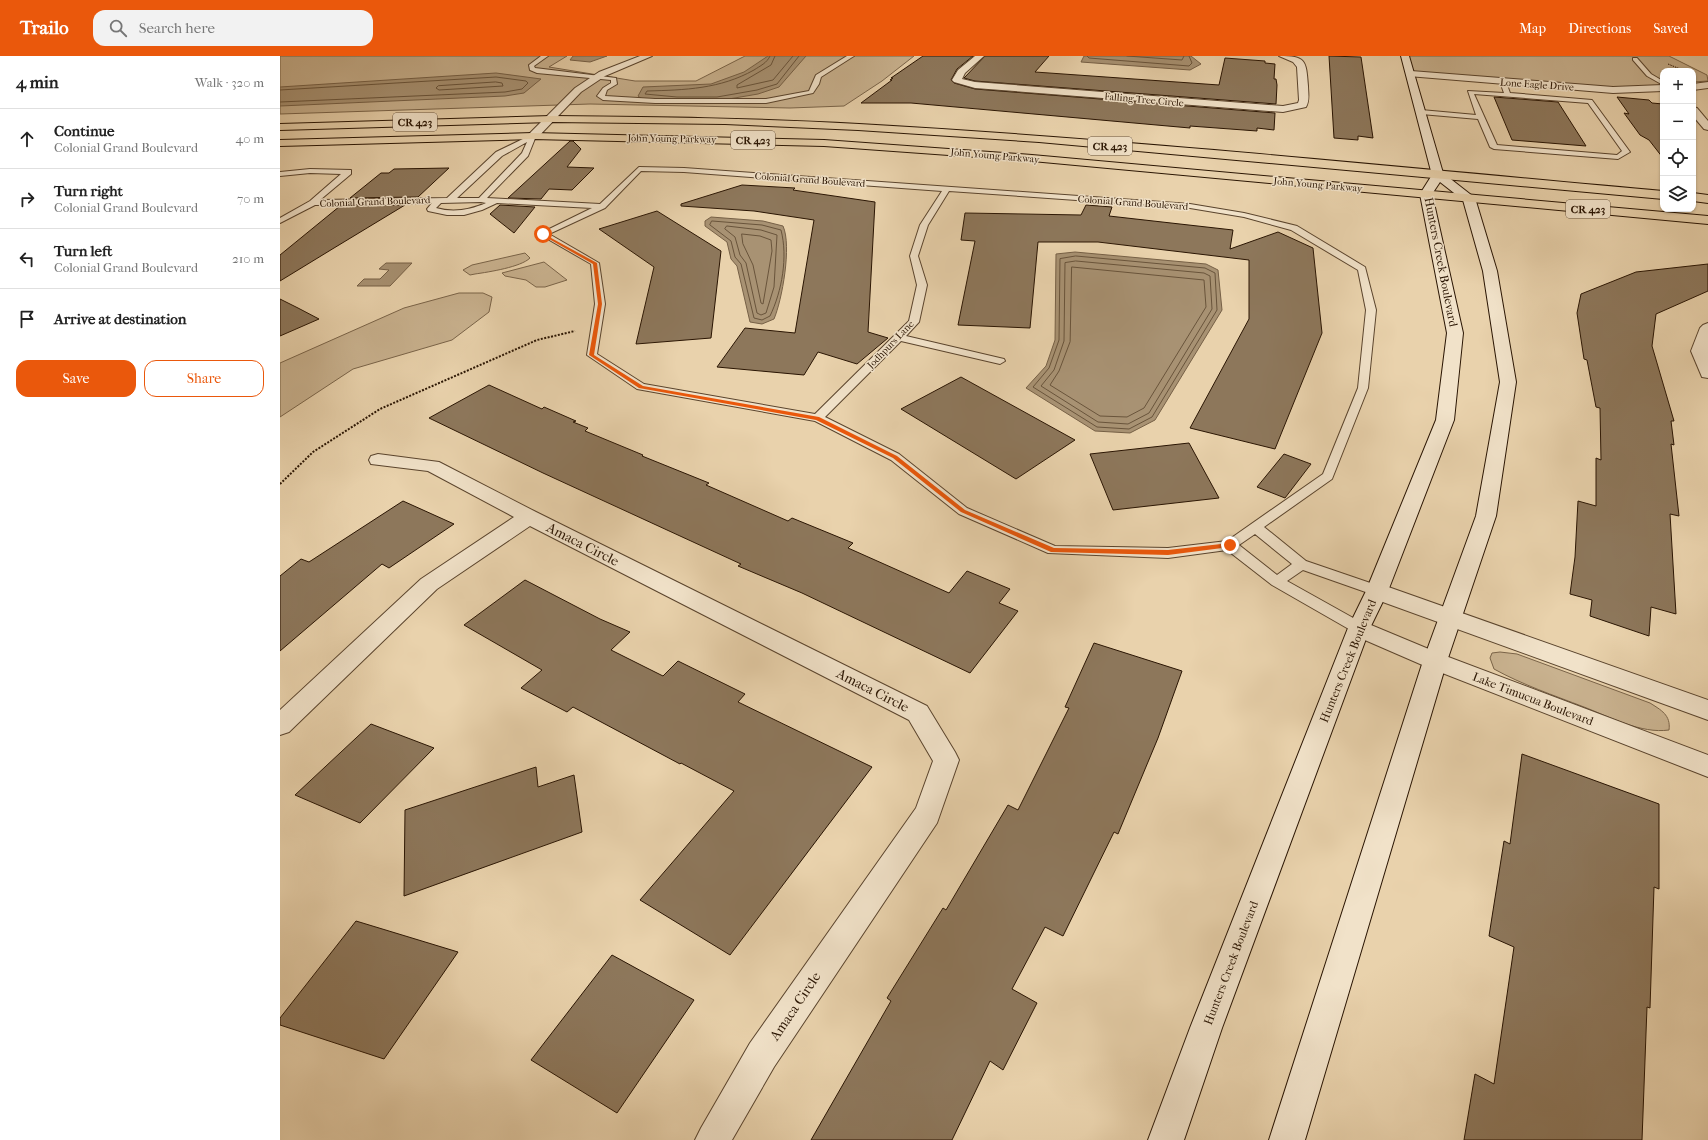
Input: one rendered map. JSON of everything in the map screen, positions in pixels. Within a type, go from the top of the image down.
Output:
[{"type":"highway","name":"John Young Parkway","points":[[280,127],[551,120],[718,121],[881,128],[1039,140],[1432,184],[1469,198],[1708,220]]},
{"type":"highway","name":"John Young Parkway","points":[[280,143],[533,136],[708,138],[887,147],[1432,184],[1660,195]]},
{"type":"highway","points":[[1696,198],[1708,199]]},
{"type":"street","points":[[533,136],[551,120],[578,90],[598,77],[648,56]]},
{"type":"street","name":"Falling Tree Circle","points":[[980,56],[961,72],[957,80],[975,85],[1283,109],[1302,105],[1304,100],[1302,66],[1296,60],[1283,56]]},
{"type":"street","name":"Hunters Creek Boulevard","points":[[1166,1140],[1206,1028],[1359,628],[1377,591],[1445,420],[1454,333],[1421,112],[1406,56]]},
{"type":"street","name":"Lone Eagle Drive","points":[[1410,74],[1613,90],[1660,88]]},
{"type":"street","points":[[1696,86],[1708,85]]},
{"type":"street","points":[[1696,113],[1708,127]]},
{"type":"street","points":[[1287,1140],[1435,661],[1486,516],[1508,382],[1490,271],[1469,198],[1432,184]]},
{"type":"street","points":[[1708,328],[1699,351],[1708,373]]},
{"type":"street","name":"Amaca Circle","points":[[378,460],[432,466],[529,517],[918,713],[946,760],[927,814],[762,1055],[714,1140]]},
{"type":"street","points":[[280,725],[429,584],[529,517]]},
{"type":"street","points":[[1377,591],[1708,710]]},
{"type":"street","name":"Lake Timucua Boulevard","points":[[1359,628],[1435,661],[1708,766]]},
{"type":"lane","points":[[545,56],[531,66],[532,69],[614,79],[615,81],[600,96],[610,100],[766,101],[811,92],[816,84],[818,76],[851,56]]},
{"type":"lane","points":[[1635,59],[1649,75],[1660,81]]},
{"type":"lane","points":[[1502,82],[1508,95]]},
{"type":"lane","points":[[1470,92],[1590,101],[1626,152],[1618,157],[1494,147],[1480,117],[1470,92]]},
{"type":"lane","points":[[1421,112],[1480,117]]},
{"type":"lane","points":[[450,200],[499,154],[533,136]]},
{"type":"lane","points":[[481,200],[525,154],[533,136]]},
{"type":"lane","name":"Colonial Grand Boulevard","points":[[639,169],[684,170],[1190,206],[1244,215],[1294,228],[1362,269],[1371,310],[1363,388],[1328,476],[1230,545],[1168,553],[1053,550],[963,511],[895,457],[818,418],[641,387],[592,355],[600,304],[595,263],[543,234],[602,206],[639,169]]},
{"type":"lane","points":[[280,174],[310,171],[348,172],[313,203]]},
{"type":"lane","name":"Jodhpurs Lane","points":[[818,418],[914,322],[922,285],[914,256],[924,225],[947,188]]},
{"type":"lane","points":[[440,200],[431,209],[439,212],[454,213],[479,210],[495,200]]},
{"type":"lane","name":"Colonial Grand Boulevard","points":[[280,221],[313,203],[495,200],[602,206]]},
{"type":"lane","points":[[899,337],[1000,361]]},
{"type":"lane","points":[[1255,527],[1302,564],[1377,591]]},
{"type":"lane","points":[[1230,545],[1277,582],[1359,628]]},
{"type":"lane","points":[[1277,582],[1302,564]]},
{"type":"path","points":[[280,484],[313,452],[380,409],[537,340],[597,326]]},
{"type":"shaded area","points":[[280,56],[567,56],[549,67],[635,81],[696,81],[745,56],[914,56],[882,81],[844,106],[790,108],[590,104],[280,114]]},
{"type":"shaded area","points":[[1405,56],[1669,56],[1693,68],[1660,68],[1660,88],[1613,90],[1411,74]]},
{"type":"shaded area","points":[[1696,70],[1707,75],[1708,81],[1696,82]]},
{"type":"shaded area","points":[[525,253],[530,258],[520,264],[470,275],[463,270],[472,265]]},
{"type":"shaded area","points":[[544,262],[567,280],[545,287],[536,287],[526,280],[505,276],[502,273]]},
{"type":"shaded area","points":[[459,293],[483,293],[492,297],[489,312],[452,340],[353,369],[280,417],[280,363],[404,308]]},
{"type":"shaded area","points":[[1500,652],[1517,654],[1650,703],[1667,717],[1669,730],[1648,730],[1626,724],[1516,680],[1494,669],[1490,658],[1492,653]]},
{"type":"water","points":[[573,56],[607,56],[590,62],[570,60]]},
{"type":"water","points":[[768,56],[806,56],[779,87],[758,94],[717,101],[642,99],[638,96],[643,87],[711,84],[744,72]]},
{"type":"water","points":[[1084,56],[1191,56],[1201,64],[1190,70],[1081,62]]},
{"type":"water","points":[[496,73],[541,79],[524,93],[505,96],[280,106],[280,87]]},
{"type":"water","points":[[711,217],[763,221],[783,226],[787,246],[785,273],[774,319],[762,324],[750,322],[737,266],[731,259],[727,242],[705,226],[705,221]]},
{"type":"water","points":[[1075,252],[1206,264],[1218,270],[1222,310],[1155,420],[1130,433],[1095,431],[1026,388],[1046,366],[1055,340],[1056,254]]},
{"type":"water","points":[[386,263],[412,263],[390,286],[357,286],[364,279],[380,279],[389,270],[379,269]]},
{"type":"building","points":[[923,56],[973,56],[957,69],[951,80],[954,83],[975,89],[1275,113],[1274,130],[1257,128],[1257,131],[1190,126],[1190,128],[911,103],[861,103],[892,80],[890,80],[893,78],[891,78]]},
{"type":"building","points":[[985,56],[1049,56],[1035,72],[1219,85],[1225,58],[1265,61],[1265,63],[1275,64],[1274,79],[1276,79],[1277,85],[1276,104],[975,81],[964,78]]},
{"type":"building","points":[[1329,56],[1361,57],[1373,138],[1358,136],[1358,140],[1334,138]]},
{"type":"building","points":[[1494,97],[1558,102],[1586,146],[1512,140]]},
{"type":"building","points":[[1617,97],[1649,100],[1652,103],[1660,104],[1660,154],[1649,140],[1640,135],[1624,113],[1629,114]]},
{"type":"building","points":[[570,141],[573,141],[581,149],[567,167],[594,168],[572,190],[549,189],[541,199],[508,198]]},
{"type":"building","points":[[449,168],[418,197],[350,198],[381,173],[389,173],[394,169]]},
{"type":"building","points":[[742,185],[795,188],[793,190],[875,202],[868,332],[888,338],[857,364],[818,352],[804,375],[717,367],[745,328],[795,333],[814,220],[754,211],[681,206],[681,204]]},
{"type":"building","points":[[405,205],[280,281],[280,255],[340,206]]},
{"type":"building","points":[[500,205],[535,207],[514,233],[490,214]]},
{"type":"building","points":[[1086,205],[1112,207],[1109,216],[1233,230],[1230,249],[1278,232],[1313,248],[1322,333],[1275,449],[1190,428],[1249,319],[1249,260],[1098,242],[1038,242],[1030,328],[958,325],[975,241],[961,240],[965,213],[1081,215]]},
{"type":"building","points":[[657,211],[721,251],[711,338],[636,344],[654,267],[599,229]]},
{"type":"building","points":[[1708,264],[1708,291],[1656,314],[1652,346],[1674,421],[1671,421],[1674,445],[1671,444],[1679,516],[1670,514],[1676,614],[1651,607],[1649,636],[1590,616],[1592,600],[1570,594],[1575,557],[1578,501],[1596,506],[1596,458],[1601,460],[1600,408],[1596,407],[1587,360],[1584,359],[1577,313],[1581,294],[1636,272]]},
{"type":"building","points":[[280,299],[298,308],[319,319],[280,336]]},
{"type":"building","points":[[961,377],[1075,440],[1016,479],[901,409]]},
{"type":"building","points":[[489,385],[542,409],[544,407],[576,421],[573,422],[588,428],[585,431],[709,483],[706,485],[788,521],[792,518],[853,543],[848,548],[949,593],[967,571],[1010,589],[999,603],[1018,611],[970,673],[802,593],[738,566],[741,564],[543,473],[429,418]]},
{"type":"building","points":[[1189,443],[1219,498],[1113,510],[1090,454]]},
{"type":"building","points":[[1284,454],[1311,464],[1285,498],[1257,487]]},
{"type":"building","points":[[403,501],[454,524],[389,568],[382,564],[280,651],[280,576],[301,559],[309,562]]},
{"type":"building","points":[[525,580],[600,619],[630,632],[611,650],[663,676],[678,661],[745,694],[738,702],[872,767],[730,955],[640,900],[734,791],[573,707],[567,712],[521,688],[542,670],[464,625]]},
{"type":"building","points":[[1094,643],[1182,671],[1158,738],[1118,834],[1114,832],[1063,936],[1045,927],[1012,989],[1037,1003],[1003,1070],[990,1061],[952,1140],[811,1140],[891,1001],[887,998],[943,908],[946,910],[1008,805],[1018,810],[1069,708],[1065,707]]},
{"type":"building","points":[[371,724],[434,748],[360,823],[295,795]]},
{"type":"building","points":[[1522,754],[1659,804],[1659,889],[1654,887],[1650,1008],[1647,1007],[1642,1140],[1464,1140],[1475,1074],[1494,1084],[1514,947],[1489,936],[1504,841],[1510,844]]},
{"type":"building","points":[[536,767],[538,787],[574,775],[582,832],[404,896],[405,810]]},
{"type":"building","points":[[356,921],[458,952],[384,1059],[280,1025],[280,1018]]},
{"type":"building","points":[[612,955],[694,1000],[617,1113],[531,1060]]},
{"type":"route","points":[[543,234],[595,263],[600,304],[592,355],[641,387],[818,418],[895,457],[963,511],[1053,550],[1168,553],[1230,545]]}]
